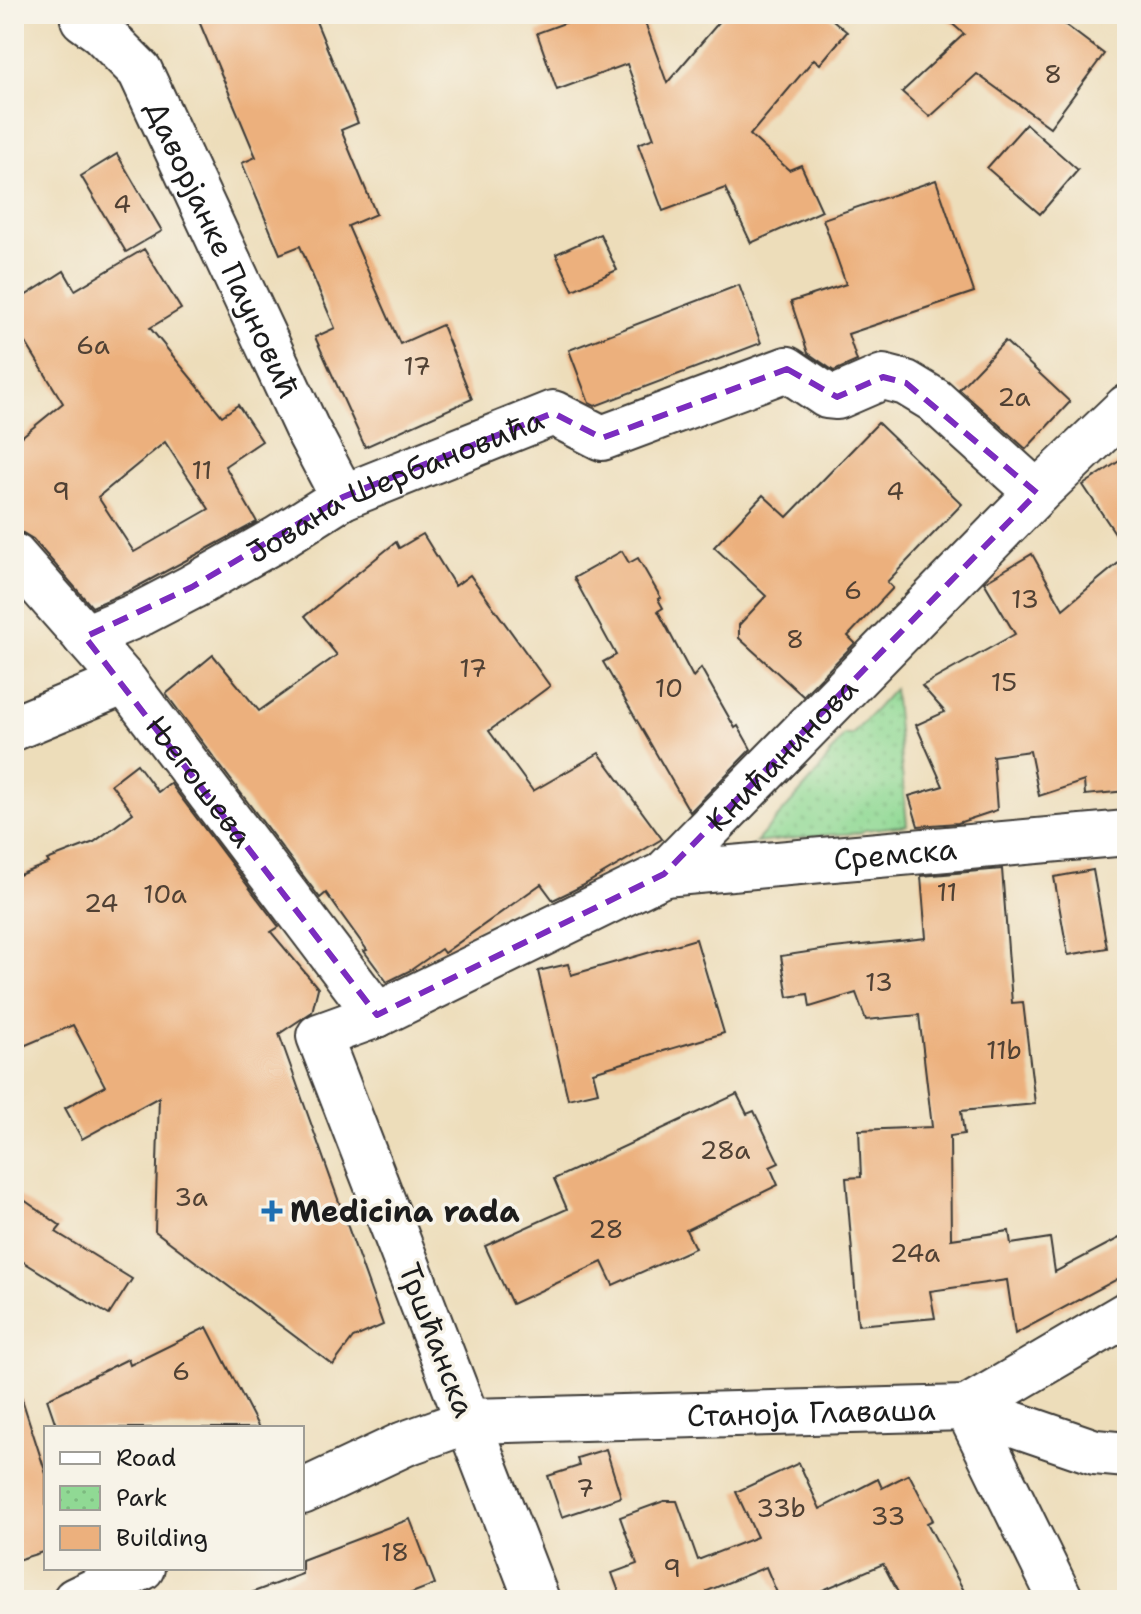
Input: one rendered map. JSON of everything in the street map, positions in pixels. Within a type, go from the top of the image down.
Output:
[{"type":"street","name":"Даворјанке Пауновић","points":[[83,19],[101,32],[140,71],[306,427],[343,497]]},
{"type":"street","name":"Јована Шербановића","points":[[85,637],[192,587],[343,497],[553,413],[602,438],[787,369],[827,396],[837,397],[883,377],[906,383],[934,400],[1037,493]]},
{"type":"street","name":"Книћанинова","points":[[319,1036],[377,1015],[664,874],[1037,493],[1127,407]]},
{"type":"street","name":"Његошева","points":[[14,556],[125,682],[377,1015]]},
{"type":"street","points":[[14,728],[125,682]]},
{"type":"street","name":"Сремска","points":[[664,874],[1127,833]]},
{"type":"street","name":"Тршћанска","points":[[319,1036],[537,1600]]},
{"type":"street","name":"Станоја Главаша","points":[[304,1491],[404,1444],[468,1421],[967,1408],[1127,1314]]},
{"type":"street","points":[[967,1408],[1095,1452],[1127,1455]]},
{"type":"street","points":[[967,1408],[1061,1600]]},
{"type":"street","points":[[75,1600],[138,1570]]},
{"type":"highlighted area","points":[[787,369],[837,397],[883,377],[906,383],[1037,493],[664,874],[377,1015],[85,637],[192,587],[343,497],[553,413],[602,438]]},
{"type":"green space","points":[[894,689],[907,825],[860,833],[755,843],[814,777],[844,735],[852,735]]},
{"type":"building","points":[[196,14],[313,14],[358,123],[341,130],[376,214],[348,226],[400,344],[442,325],[472,399],[365,447],[315,337],[335,328],[300,246],[280,254],[242,163],[256,157]]},
{"type":"building","points":[[589,14],[642,14],[667,83],[726,14],[826,14],[847,32],[820,64],[814,59],[750,135],[789,170],[801,165],[822,211],[751,243],[725,188],[663,211],[638,144],[654,138],[627,64],[557,90],[537,33]]},
{"type":"building","points":[[941,14],[1051,14],[1104,54],[1050,127],[977,74],[930,117],[902,92],[964,34]]},
{"type":"building","points":[[1026,124],[1078,170],[1040,214],[987,168]]},
{"type":"building","points":[[117,154],[162,231],[126,252],[81,176]]},
{"type":"building","points":[[936,180],[974,292],[848,334],[857,361],[834,371],[808,353],[791,302],[846,284],[823,219]]},
{"type":"building","points":[[600,234],[617,270],[573,290],[556,254]]},
{"type":"building","points":[[144,249],[181,309],[150,328],[222,416],[238,405],[262,441],[225,466],[257,522],[131,590],[92,607],[33,539],[14,532],[14,443],[63,403],[26,343],[14,351],[14,303],[64,271],[75,290]],"holes":[[[165,442],[209,509],[134,552],[98,497]]]},
{"type":"building","points":[[739,285],[761,343],[595,406],[589,403],[569,350]]},
{"type":"building","points":[[1005,341],[1070,402],[1026,449],[959,389]]},
{"type":"building","points":[[878,423],[962,504],[887,582],[893,588],[848,636],[855,643],[803,696],[739,638],[739,625],[766,596],[714,547],[763,495],[787,517]]},
{"type":"building","points":[[1127,456],[1127,551],[1083,485]]},
{"type":"building","points":[[423,534],[455,586],[470,575],[550,686],[489,731],[533,791],[599,753],[662,839],[553,900],[541,884],[444,953],[441,949],[387,982],[326,893],[320,898],[166,694],[213,655],[259,711],[337,655],[305,616],[396,542],[399,548]]},
{"type":"building","points":[[622,551],[629,563],[638,558],[661,598],[658,599],[663,608],[658,611],[693,677],[701,668],[735,728],[738,726],[751,749],[690,812],[603,662],[616,655],[574,578]]},
{"type":"building","points":[[1032,554],[1063,609],[1127,556],[1127,791],[1085,795],[1084,781],[1039,796],[1030,751],[993,756],[997,810],[958,823],[918,826],[909,796],[943,786],[916,725],[945,712],[922,686],[1015,634],[984,582]]},
{"type":"building","points":[[137,764],[158,792],[170,783],[279,927],[271,932],[318,988],[312,1012],[279,1034],[383,1325],[353,1338],[333,1365],[155,1231],[159,1097],[82,1139],[65,1108],[105,1086],[73,1025],[14,1050],[14,877],[94,842],[133,813],[111,784]]},
{"type":"building","points":[[1002,869],[1012,1003],[1023,1002],[1035,1104],[961,1111],[964,1134],[950,1136],[951,1239],[1009,1231],[1011,1244],[1050,1238],[1055,1272],[1127,1234],[1127,1274],[1015,1334],[1007,1280],[930,1291],[935,1318],[858,1325],[846,1178],[861,1177],[859,1130],[932,1127],[919,1015],[866,1020],[856,993],[810,1007],[808,994],[788,997],[781,956],[926,938],[921,876]]},
{"type":"building","points":[[1093,870],[1107,948],[1068,955],[1054,877]]},
{"type":"building","points":[[696,939],[724,1033],[593,1072],[598,1092],[568,1099],[538,971],[568,964],[571,975]]},
{"type":"building","points":[[737,1094],[747,1114],[754,1111],[779,1163],[770,1167],[778,1185],[686,1230],[695,1248],[613,1285],[602,1262],[512,1304],[485,1246],[567,1209],[554,1179]]},
{"type":"building","points":[[14,1193],[61,1226],[56,1232],[132,1279],[109,1315],[14,1256]]},
{"type":"building","points":[[207,1327],[258,1426],[56,1426],[47,1399],[128,1359],[130,1365]]},
{"type":"building","points":[[21,1396],[44,1468],[44,1552],[14,1561],[14,1397]]},
{"type":"building","points":[[606,1449],[621,1497],[562,1517],[548,1476],[579,1466],[577,1458]]},
{"type":"building","points":[[799,1463],[820,1509],[878,1479],[882,1488],[909,1474],[933,1520],[927,1523],[969,1600],[902,1600],[883,1564],[800,1600],[780,1600],[766,1567],[707,1591],[711,1600],[622,1600],[612,1573],[637,1564],[620,1517],[664,1501],[677,1501],[698,1560],[757,1537],[736,1492]]},
{"type":"building","points":[[410,1519],[435,1584],[394,1600],[241,1600],[240,1597],[302,1574],[304,1559]]},
{"type":"place","name":"Medicina rada","points":[[272,1211]]}]
